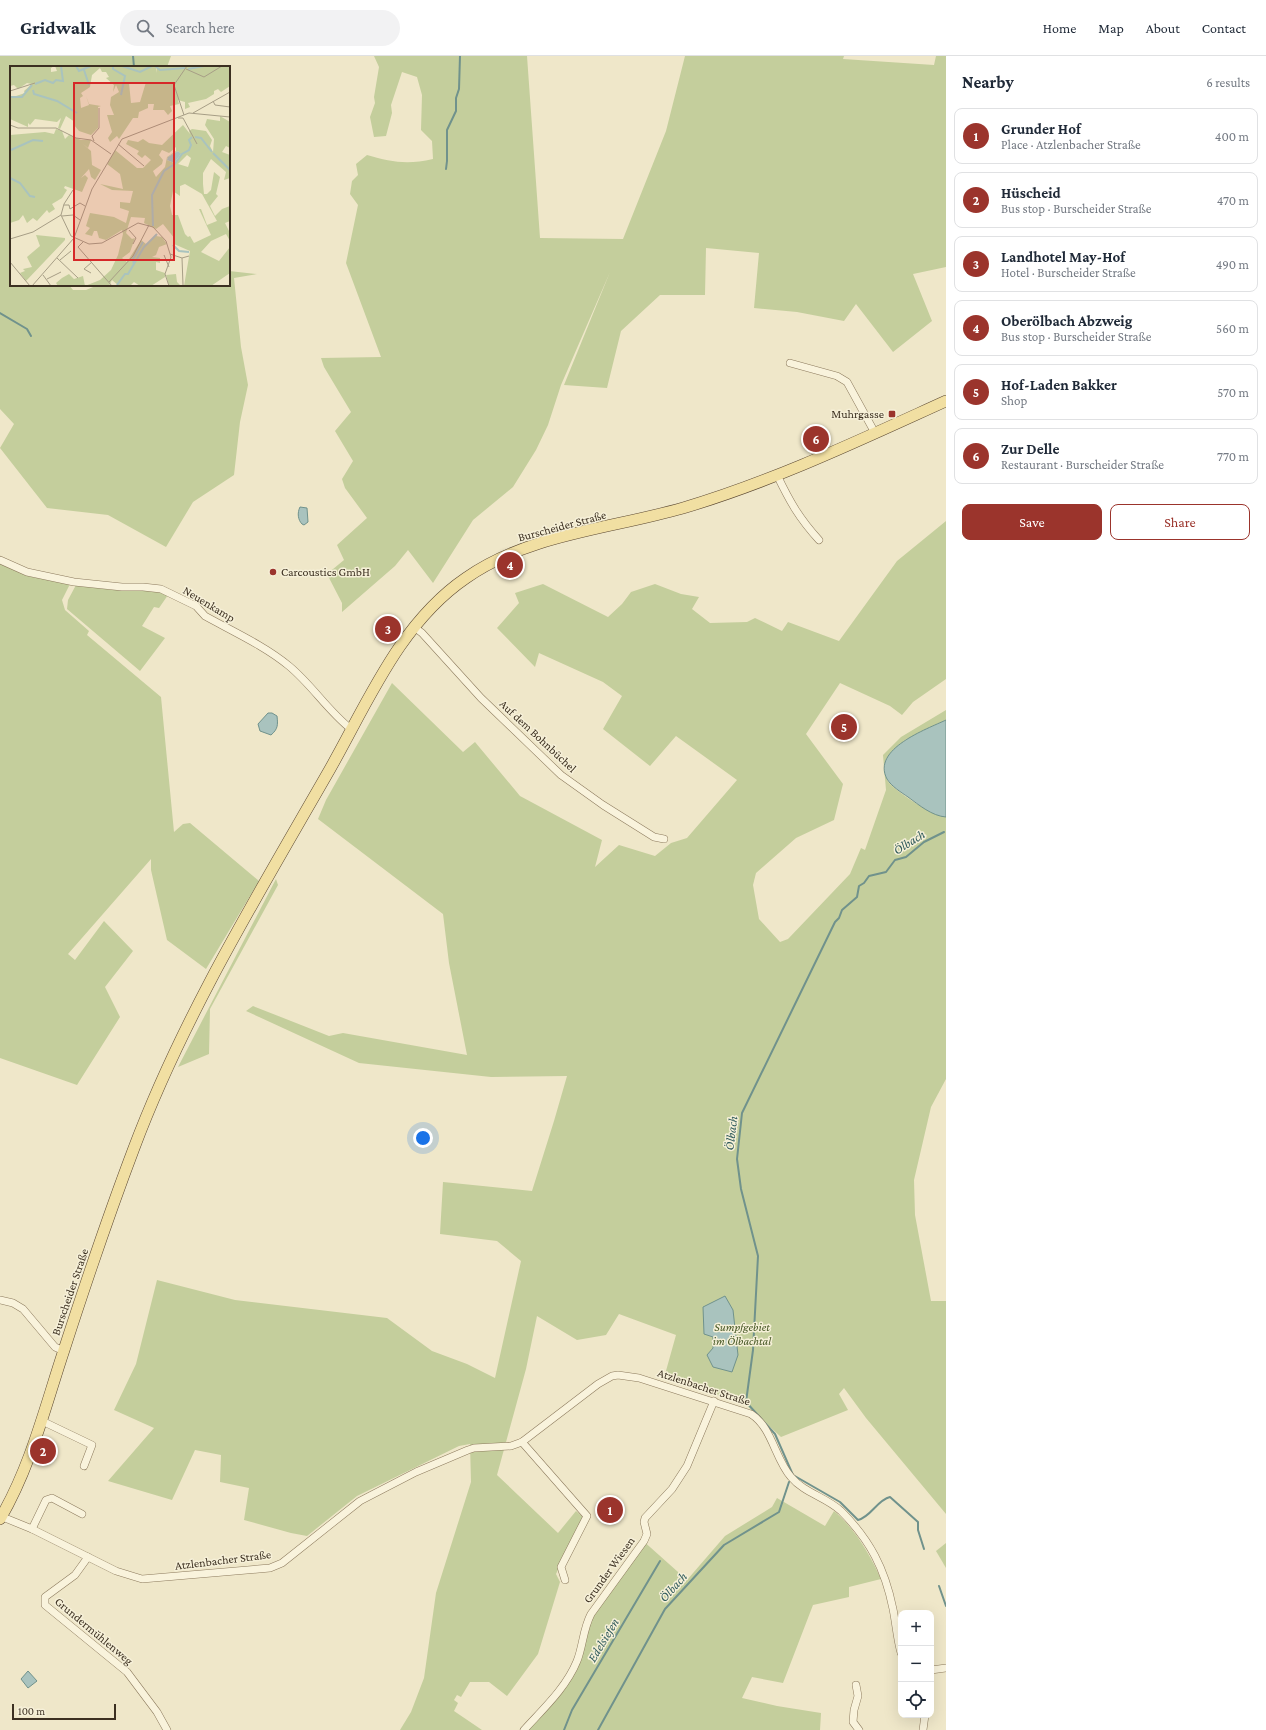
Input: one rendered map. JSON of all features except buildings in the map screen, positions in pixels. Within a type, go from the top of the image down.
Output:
[{"type":"main road","name":"Burscheider Straße","points":[[1,1517],[20,1482],[42,1422],[64,1351],[133,1150],[165,1072],[204,993],[351,729],[392,658],[414,626],[441,598],[466,578],[506,556],[554,539],[682,508],[777,475],[844,448],[946,401]]},
{"type":"street","points":[[790,362],[837,376],[847,382],[875,433]]},
{"type":"street","points":[[777,475],[792,506],[803,523],[819,540]]},
{"type":"street","name":"Neuenkamp","points":[[0,560],[27,572],[74,582],[161,589],[196,606],[205,616],[288,665],[320,696],[341,722],[351,729]]},
{"type":"street","name":"Auf dem Bohnbüchel","points":[[414,626],[481,698],[561,775],[603,804],[654,836],[664,839]]},
{"type":"street","points":[[0,1300],[13,1303],[23,1309],[55,1347],[64,1351]]},
{"type":"street","name":"Atzlenbacher Straße","points":[[1,1517],[32,1529],[116,1571],[142,1579],[270,1568],[282,1563],[360,1501],[416,1472],[474,1448],[511,1446],[522,1442],[598,1384],[612,1376],[629,1376],[714,1401],[756,1417],[770,1438],[790,1477],[798,1484],[836,1507],[868,1544],[884,1574],[893,1608],[900,1646]]},
{"type":"street","name":"Grunder Wiesen","points":[[524,1730],[561,1687],[572,1669],[581,1648],[589,1618],[644,1541],[647,1534],[644,1522],[645,1518],[672,1488],[687,1466],[714,1401]]},
{"type":"street","points":[[42,1422],[92,1445],[84,1466]]},
{"type":"street","points":[[522,1442],[587,1516],[561,1567],[565,1580]]},
{"type":"street","points":[[32,1529],[46,1500],[52,1498],[82,1514]]},
{"type":"street","name":"Grundermühlenweg","points":[[88,1557],[75,1575],[45,1597],[45,1605],[127,1672],[158,1712],[167,1730]]},
{"type":"street","points":[[934,1670],[946,1668]]},
{"type":"street","points":[[856,1685],[858,1696],[854,1710],[853,1722],[859,1730]]},
{"type":"street","points":[[923,1730],[925,1718]]},
{"type":"green space","points":[[0,56],[171,56],[167,66],[10,66],[10,286],[70,286],[73,290],[86,290],[96,286],[230,286],[230,271],[257,274],[234,278],[241,347],[248,385],[240,422],[234,475],[193,502],[166,547],[108,515],[47,508],[0,448],[14,424],[0,409]]},
{"type":"green space","points":[[374,56],[527,56],[540,238],[623,239],[666,131],[685,56],[844,56],[843,59],[934,65],[936,56],[946,56],[946,267],[913,274],[932,321],[893,352],[856,304],[844,321],[797,312],[754,308],[759,253],[706,248],[705,295],[660,295],[621,331],[607,388],[564,385],[610,272],[561,385],[548,425],[536,450],[513,487],[473,520],[433,583],[408,550],[395,566],[342,612],[342,603],[327,574],[344,560],[337,545],[367,518],[345,488],[342,479],[353,461],[335,431],[351,412],[324,367],[321,358],[381,357],[346,263],[358,205],[350,194],[352,181],[358,175],[356,164],[367,155],[399,162],[415,162],[433,159],[432,141],[421,130],[422,95],[417,77],[402,72],[391,105],[392,113],[386,136],[374,137],[370,117],[375,103],[374,97],[379,67]]},
{"type":"green space","name":"Sumpfgebiet im Ölbachtal","points":[[946,521],[946,679],[913,702],[902,715],[890,706],[840,683],[806,734],[843,784],[834,820],[796,838],[756,873],[753,885],[759,919],[780,942],[788,939],[850,874],[861,848],[865,850],[886,790],[884,767],[887,780],[897,790],[923,808],[940,816],[946,817],[946,1079],[931,1107],[914,1180],[915,1215],[931,1301],[946,1301],[946,1514],[866,1418],[844,1388],[839,1394],[848,1410],[781,1437],[745,1404],[664,1378],[676,1335],[619,1314],[606,1335],[577,1340],[537,1316],[526,1369],[497,1475],[558,1533],[576,1511],[583,1517],[556,1574],[560,1582],[538,1654],[507,1696],[489,1682],[470,1682],[461,1697],[457,1695],[454,1700],[458,1703],[454,1711],[482,1730],[400,1730],[411,1712],[424,1678],[436,1593],[471,1482],[470,1444],[459,1446],[357,1496],[307,1536],[244,1520],[249,1488],[220,1482],[221,1455],[195,1450],[172,1500],[108,1481],[154,1428],[114,1410],[136,1364],[157,1280],[235,1300],[387,1318],[432,1351],[467,1364],[495,1378],[521,1261],[497,1241],[440,1234],[443,1182],[532,1191],[567,1076],[491,1077],[359,1063],[246,1011],[253,1006],[329,1036],[343,1033],[467,1055],[449,963],[443,914],[318,819],[326,800],[392,683],[463,752],[475,742],[520,796],[602,840],[595,867],[619,845],[655,856],[671,843],[687,838],[737,780],[676,736],[650,766],[603,729],[622,696],[603,682],[539,653],[535,667],[497,628],[519,603],[515,593],[543,584],[608,617],[622,604],[631,592],[655,584],[681,594],[699,597],[692,609],[710,623],[747,622],[755,618],[782,631],[788,622],[839,641],[897,561]]},
{"type":"green space","points":[[0,564],[32,577],[70,584],[62,600],[65,610],[89,631],[87,635],[161,697],[174,832],[183,824],[190,823],[259,881],[206,969],[167,940],[151,870],[151,859],[68,954],[75,960],[104,921],[133,951],[105,987],[120,1017],[77,1085],[0,1058]]},
{"type":"green space","points":[[76,585],[114,590],[155,590],[168,595],[159,608],[154,607],[142,626],[165,638],[140,671],[67,609],[68,600]]},
{"type":"green space","points":[[946,710],[946,720],[905,740],[884,767],[883,755],[901,737]]},
{"type":"green space","points":[[276,879],[278,885],[210,1009],[209,1054],[178,1067]]},
{"type":"green space","points":[[777,1498],[825,1526],[834,1511],[849,1526],[861,1542],[881,1579],[849,1587],[849,1597],[813,1605],[783,1683],[752,1677],[742,1698],[777,1706],[821,1713],[820,1730],[520,1730],[560,1685],[573,1664],[586,1619],[641,1539],[687,1580],[725,1536],[772,1507]]},
{"type":"green space","points":[[946,1543],[946,1568],[936,1551]]},
{"type":"water","points":[[300,507],[307,508],[308,522],[304,525],[302,524],[298,514]]},
{"type":"water","points":[[268,713],[272,713],[277,716],[277,727],[271,735],[260,731],[258,724]]},
{"type":"water","points":[[946,720],[946,817],[936,815],[926,810],[897,789],[887,779],[884,768],[887,758],[903,742]]},
{"type":"water","points":[[725,1296],[733,1310],[738,1355],[732,1372],[713,1367],[707,1355],[713,1348],[713,1337],[704,1334],[703,1307]]},
{"type":"water","points":[[28,1671],[37,1681],[28,1688],[21,1679]]},
{"type":"waterway","points":[[133,56],[134,66]]},
{"type":"waterway","points":[[446,169],[447,130],[456,111],[456,98],[459,89],[460,56]]},
{"type":"waterway","points":[[0,313],[27,329],[31,336]]},
{"type":"waterway","name":"Ölbach","points":[[924,1549],[918,1530],[918,1522],[890,1497],[881,1501],[867,1516],[858,1520],[840,1502],[793,1475],[775,1434],[746,1402],[753,1350],[758,1256],[741,1189],[737,1159],[742,1113],[842,910],[857,897],[859,886],[864,883],[869,876],[886,872],[895,860],[906,857],[924,842],[944,832]]},
{"type":"waterway","name":"Ölbach","points":[[598,1730],[665,1609],[724,1545],[779,1512],[789,1482]]},
{"type":"waterway","name":"Edelsiefen","points":[[564,1730],[572,1710],[660,1561]]},
{"type":"waterway","points":[[939,1586],[946,1606]]},
{"type":"place","name":"Muhrgasse","points":[[892,414]]},
{"type":"place","name":"Zur Delle","points":[[816,439]]},
{"type":"place","name":"Oberölbach Abzweig","points":[[510,565]]},
{"type":"place","name":"Carcoustics GmbH","points":[[273,572]]},
{"type":"place","name":"Landhotel May-Hof","points":[[388,629]]},
{"type":"place","name":"Hof-Laden Bakker","points":[[844,727]]},
{"type":"place","name":"Hüscheid","points":[[43,1451]]},
{"type":"place","name":"Grunder Hof","points":[[610,1510]]}]
